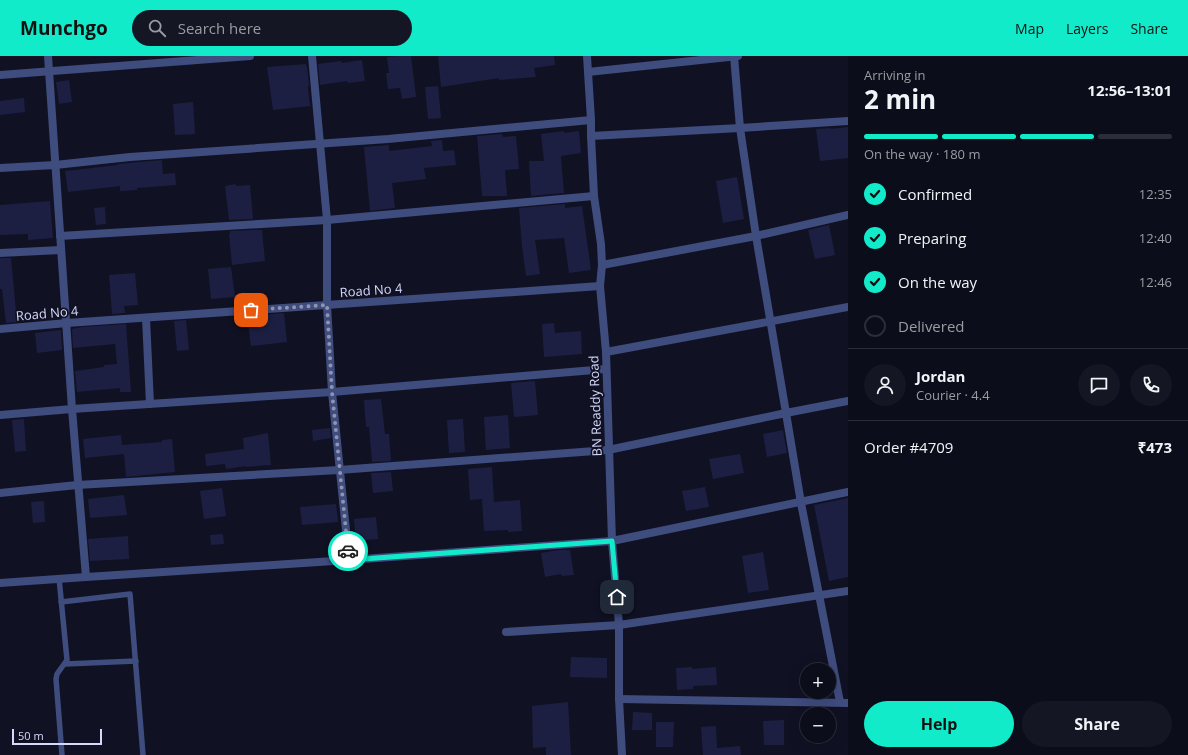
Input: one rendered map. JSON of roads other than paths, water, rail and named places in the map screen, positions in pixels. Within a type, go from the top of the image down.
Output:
[{"type":"street","points":[[48,56],[77,485],[86,576]]},
{"type":"street","points":[[0,75],[250,56]]},
{"type":"street","points":[[312,56],[327,220],[327,305],[332,392],[349,560]]},
{"type":"street","name":"BN Readdy Road","points":[[587,56],[594,196],[601,244],[602,265],[600,286],[606,352],[612,541],[619,625],[619,699],[622,755]]},
{"type":"street","points":[[619,699],[844,702],[819,595],[801,503],[756,236],[740,128],[734,56]]},
{"type":"street","points":[[588,72],[738,56]]},
{"type":"street","points":[[0,168],[55,165],[130,157],[388,139],[591,120]]},
{"type":"street","points":[[590,136],[848,121]]},
{"type":"street","points":[[60,236],[327,220],[594,196]]},
{"type":"street","points":[[602,265],[756,236],[848,215]]},
{"type":"street","points":[[0,253],[61,250]]},
{"type":"street","name":"Road No 4","points":[[0,329],[600,286]]},
{"type":"street","points":[[606,352],[848,307]]},
{"type":"street","points":[[146,318],[150,404]]},
{"type":"street","points":[[0,415],[332,392],[606,369]]},
{"type":"street","points":[[0,494],[77,485],[339,470],[608,450],[848,401]]},
{"type":"street","points":[[0,583],[612,541],[801,503],[848,492]]},
{"type":"street","points":[[506,632],[619,625],[848,591]]},
{"type":"lane","points":[[59,578],[67,660],[57,674],[56,679],[62,755]]},
{"type":"lane","points":[[61,602],[130,594],[143,755]]},
{"type":"lane","points":[[65,664],[136,661]]}]
